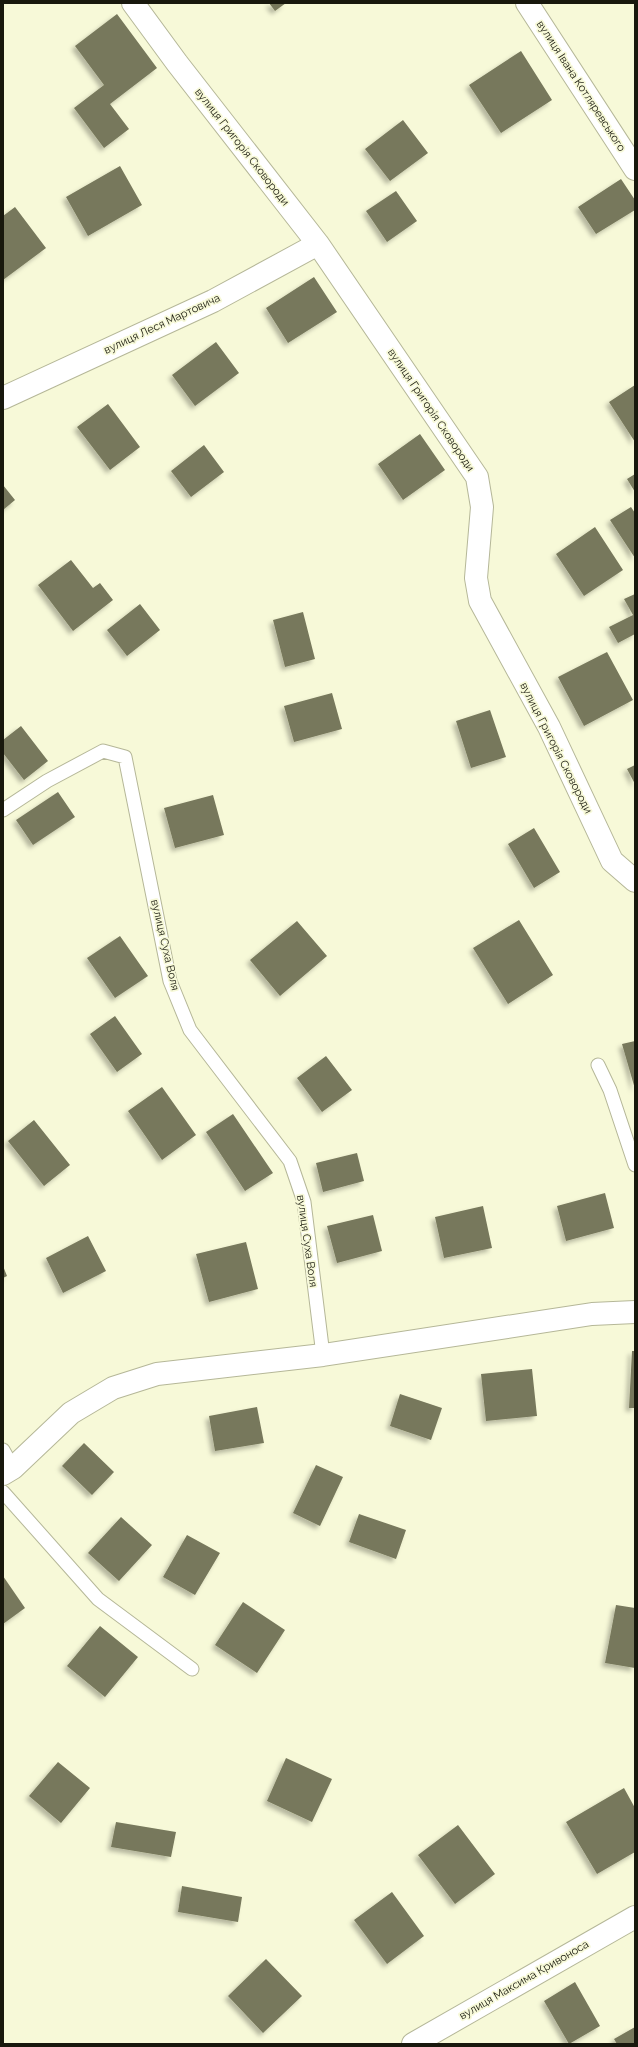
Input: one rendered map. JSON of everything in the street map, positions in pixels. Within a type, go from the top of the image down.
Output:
[{"type":"street","name":"вулиця Григорія Сковороди","points":[[133,3],[177,63],[318,244],[477,477],[482,507],[476,578],[480,602],[548,727],[612,861],[635,881]]},
{"type":"street","name":"вулиця Івана Котляревського","points":[[527,3],[635,169]]},
{"type":"street","name":"вулиця Леся Мартовича","points":[[3,398],[213,301],[318,244]]},
{"type":"street","points":[[6,1464],[71,1413],[113,1388],[157,1374],[323,1355],[592,1314],[635,1312]]},
{"type":"street","name":"вулиця Максима Кривоноса","points":[[413,2044],[635,1917]]},
{"type":"lane","name":"вулиця Суха Воля","points":[[3,810],[47,781],[103,751],[125,757],[170,981],[190,1030],[290,1161],[295,1174],[304,1202],[323,1355]]},
{"type":"lane","points":[[598,1065],[610,1090],[635,1166]]},
{"type":"lane","points":[[3,1492],[98,1599],[192,1669]]},
{"type":"building","points":[[269,3],[286,3],[275,11]]},
{"type":"building","points":[[117,14],[157,68],[110,104],[129,129],[104,148],[74,108],[104,85],[75,46]]},
{"type":"building","points":[[521,51],[552,100],[501,133],[469,85]]},
{"type":"building","points":[[403,120],[428,153],[390,181],[365,149]]},
{"type":"building","points":[[120,166],[142,205],[88,236],[66,197]]},
{"type":"building","points":[[621,179],[635,200],[635,210],[596,234],[578,207]]},
{"type":"building","points":[[396,191],[417,221],[387,242],[366,211]]},
{"type":"building","points":[[15,207],[46,248],[3,280],[3,216]]},
{"type":"building","points":[[314,277],[337,312],[288,343],[266,308]]},
{"type":"building","points":[[216,342],[239,373],[195,406],[172,375]]},
{"type":"building","points":[[635,385],[635,442],[609,402]]},
{"type":"building","points":[[108,404],[140,447],[110,470],[77,427]]},
{"type":"building","points":[[420,434],[445,470],[403,500],[378,464]]},
{"type":"building","points":[[204,445],[224,472],[191,497],[171,471]]},
{"type":"building","points":[[635,474],[635,492],[627,479]]},
{"type":"building","points":[[3,485],[15,500],[3,510]]},
{"type":"building","points":[[631,507],[635,513],[635,558],[610,520]]},
{"type":"building","points":[[595,527],[623,570],[584,596],[556,554]]},
{"type":"building","points":[[71,560],[93,588],[100,583],[113,600],[73,631],[38,585]]},
{"type":"building","points":[[635,594],[635,634],[618,643],[609,627],[633,615],[624,599]]},
{"type":"building","points":[[140,604],[160,630],[127,656],[107,630]]},
{"type":"building","points":[[303,612],[315,659],[285,667],[273,620]]},
{"type":"building","points":[[607,652],[633,700],[584,726],[558,677]]},
{"type":"building","points":[[332,693],[342,729],[294,742],[284,706]]},
{"type":"building","points":[[490,710],[506,757],[471,768],[456,721]]},
{"type":"building","points":[[21,726],[48,761],[24,780],[3,753],[3,740]]},
{"type":"building","points":[[635,765],[635,784],[627,769]]},
{"type":"building","points":[[58,792],[75,817],[33,845],[16,820]]},
{"type":"building","points":[[213,795],[224,835],[175,848],[164,808]]},
{"type":"building","points":[[534,828],[560,872],[534,888],[508,844]]},
{"type":"building","points":[[519,920],[553,975],[508,1004],[473,948]]},
{"type":"building","points":[[297,921],[327,956],[280,996],[250,960]]},
{"type":"building","points":[[120,936],[148,976],[115,998],[87,958]]},
{"type":"building","points":[[115,1016],[142,1054],[117,1072],[90,1034]]},
{"type":"building","points":[[635,1041],[635,1089],[622,1044]]},
{"type":"building","points":[[326,1056],[352,1090],[322,1112],[297,1078]]},
{"type":"building","points":[[162,1087],[196,1135],[162,1160],[128,1111]]},
{"type":"building","points":[[233,1114],[273,1173],[245,1191],[206,1132]]},
{"type":"building","points":[[34,1120],[70,1165],[44,1186],[8,1141]]},
{"type":"building","points":[[357,1153],[364,1181],[323,1192],[316,1163]]},
{"type":"building","points":[[605,1193],[614,1228],[566,1241],[557,1206]]},
{"type":"building","points":[[483,1206],[492,1248],[444,1258],[435,1217]]},
{"type":"building","points":[[373,1215],[382,1251],[337,1263],[327,1226]]},
{"type":"building","points":[[88,1236],[106,1271],[63,1293],[46,1258]]},
{"type":"building","points":[[246,1242],[258,1289],[209,1302],[196,1254]]},
{"type":"building","points":[[3,1266],[7,1276],[3,1278]]},
{"type":"building","points":[[632,1351],[635,1351],[635,1408],[629,1408]]},
{"type":"building","points":[[532,1369],[537,1416],[486,1421],[481,1374]]},
{"type":"building","points":[[400,1394],[442,1408],[431,1440],[390,1426]]},
{"type":"building","points":[[257,1407],[264,1443],[215,1451],[209,1416]]},
{"type":"building","points":[[84,1443],[114,1472],[92,1495],[62,1466]]},
{"type":"building","points":[[316,1465],[343,1477],[320,1526],[293,1513]]},
{"type":"building","points":[[359,1514],[406,1530],[396,1559],[349,1542]]},
{"type":"building","points":[[121,1517],[152,1545],[119,1581],[88,1553]]},
{"type":"building","points":[[187,1535],[220,1553],[195,1595],[163,1577]]},
{"type":"building","points":[[3,1576],[25,1608],[3,1624]]},
{"type":"building","points":[[243,1602],[285,1630],[257,1673],[215,1645]]},
{"type":"building","points":[[616,1605],[635,1608],[635,1668],[605,1663]]},
{"type":"building","points":[[100,1626],[138,1657],[105,1697],[67,1666]]},
{"type":"building","points":[[286,1758],[332,1779],[312,1822],[267,1801]]},
{"type":"building","points":[[58,1762],[90,1788],[61,1823],[29,1796]]},
{"type":"building","points":[[624,1788],[635,1808],[635,1852],[597,1874],[566,1822]]},
{"type":"building","points":[[116,1822],[176,1832],[171,1857],[111,1847]]},
{"type":"building","points":[[458,1825],[495,1874],[455,1904],[418,1855]]},
{"type":"building","points":[[182,1886],[242,1897],[238,1922],[178,1912]]},
{"type":"building","points":[[392,1892],[424,1936],[387,1964],[354,1920]]},
{"type":"building","points":[[266,1959],[302,1996],[263,2033],[228,1996]]},
{"type":"building","points":[[575,1982],[600,2026],[569,2044],[544,2001]]},
{"type":"building","points":[[635,2027],[635,2044],[617,2044],[614,2039]]}]
